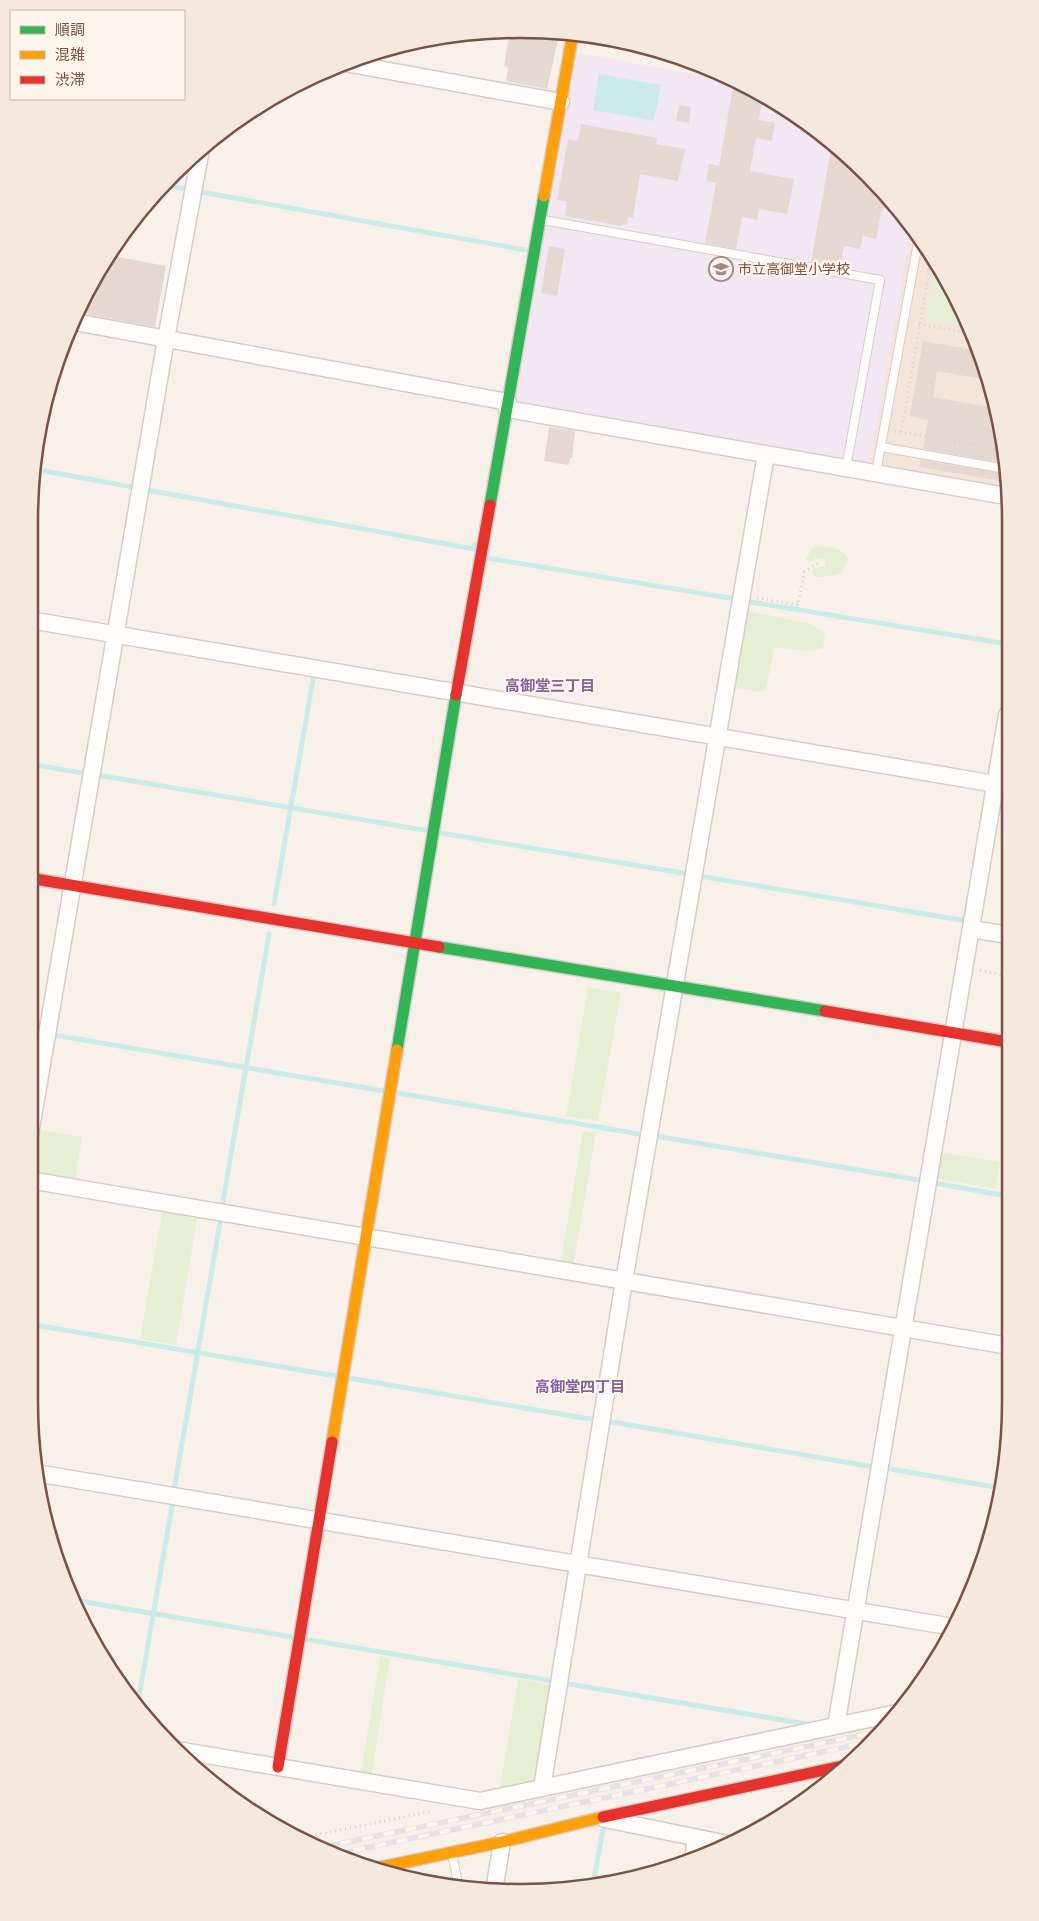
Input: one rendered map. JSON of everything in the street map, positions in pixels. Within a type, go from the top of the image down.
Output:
[{"type":"street","points":[[278,1767],[457,692],[572,41]]},
{"type":"street","points":[[358,65],[561,102]]},
{"type":"street","points":[[38,1087],[166,339],[199,160]]},
{"type":"street","points":[[79,323],[766,454],[1000,495]]},
{"type":"street","points":[[542,1788],[624,1281],[766,454]]},
{"type":"street","points":[[38,621],[1001,785],[964,967],[836,1726]]},
{"type":"street","points":[[38,879],[1002,1041]]},
{"type":"street","points":[[971,929],[1002,934]]},
{"type":"street","points":[[38,1182],[1002,1345]]},
{"type":"street","points":[[44,1474],[946,1626]]},
{"type":"street","points":[[190,1752],[480,1801],[885,1716]]},
{"type":"street","points":[[389,1865],[832,1768]]},
{"type":"street","points":[[599,1818],[716,1842]]},
{"type":"street","points":[[694,1851],[696,1838]]},
{"type":"street","points":[[495,1882],[502,1842]]},
{"type":"lane","points":[[540,220],[880,280],[846,468]]},
{"type":"lane","points":[[876,473],[917,248]]},
{"type":"lane","points":[[881,447],[998,468]]},
{"type":"lane","points":[[451,1852],[457,1879]]},
{"type":"path","points":[[901,432],[930,268]]},
{"type":"path","points":[[904,322],[964,333]]},
{"type":"path","points":[[884,429],[996,448]]},
{"type":"path","points":[[742,595],[798,605],[804,572],[818,562]]},
{"type":"path","points":[[964,967],[1002,975]]},
{"type":"path","points":[[310,1836],[442,1809]]},
{"type":"shaded area","name":"市立高御堂小学校","points":[[577,53],[710,76],[761,102],[813,137],[837,157],[882,202],[909,237],[869,467],[515,404]]},
{"type":"shaded area","points":[[909,237],[952,306],[976,365],[992,425],[1000,486],[869,463]]},
{"type":"green space","points":[[934,274],[961,326],[926,320]]},
{"type":"green space","points":[[817,546],[835,548],[845,555],[848,559],[842,572],[822,577],[811,574],[815,568],[825,565],[825,560],[821,558],[808,562],[806,560],[811,549]]},
{"type":"green space","points":[[742,610],[811,624],[825,634],[823,648],[808,651],[775,647],[766,688],[760,692],[729,687]]},
{"type":"green space","points":[[588,987],[621,993],[598,1121],[566,1116]]},
{"type":"green space","points":[[38,1129],[82,1137],[75,1183],[38,1177]]},
{"type":"green space","points":[[583,1131],[596,1133],[573,1267],[560,1265]]},
{"type":"green space","points":[[938,1152],[1000,1162],[996,1189],[934,1178]]},
{"type":"green space","points":[[163,1207],[198,1213],[176,1345],[140,1339]]},
{"type":"green space","points":[[380,1656],[390,1658],[371,1778],[360,1776]]},
{"type":"green space","points":[[518,1679],[552,1685],[535,1784],[499,1792]]},
{"type":"water","points":[[599,74],[661,85],[654,121],[593,110]]},
{"type":"building","points":[[509,38],[558,40],[547,89],[506,81],[508,67],[504,66]]},
{"type":"building","points":[[733,87],[762,102],[759,120],[775,123],[772,141],[756,138],[750,171],[794,179],[787,214],[759,209],[757,220],[742,217],[736,249],[705,243],[716,183],[706,181],[709,164],[719,166]]},
{"type":"building","points":[[679,105],[691,107],[689,123],[676,121]]},
{"type":"building","points":[[581,124],[657,138],[656,144],[685,149],[678,181],[640,174],[633,218],[628,217],[627,225],[622,224],[622,226],[565,216],[567,202],[557,200],[568,139],[578,141]]},
{"type":"building","points":[[830,152],[860,179],[888,209],[882,208],[876,239],[863,236],[860,249],[844,246],[840,267],[811,262]]},
{"type":"building","points":[[549,246],[565,249],[557,296],[541,293]]},
{"type":"building","points":[[116,257],[166,266],[155,327],[84,313],[102,278]]},
{"type":"building","points":[[923,341],[970,349],[980,379],[937,371],[933,397],[988,407],[997,462],[923,449],[928,420],[910,416]]},
{"type":"building","points":[[549,427],[575,431],[572,458],[570,458],[569,465],[544,461]]},
{"type":"building","points":[[921,460],[999,473],[999,481],[919,467]]},
{"type":"waterway","points":[[172,186],[187,189]]},
{"type":"waterway","points":[[201,192],[525,250]]},
{"type":"waterway","points":[[41,470],[133,487]]},
{"type":"waterway","points":[[147,490],[474,549],[474,545]]},
{"type":"waterway","points":[[487,558],[736,599]]},
{"type":"waterway","points":[[745,601],[1002,643]]},
{"type":"waterway","points":[[274,904],[314,674]]},
{"type":"waterway","points":[[38,766],[83,773]]},
{"type":"waterway","points":[[97,775],[429,831]]},
{"type":"waterway","points":[[440,833],[689,874]]},
{"type":"waterway","points":[[699,876],[967,921]]},
{"type":"waterway","points":[[222,1207],[269,934]]},
{"type":"waterway","points":[[54,1035],[384,1091]]},
{"type":"waterway","points":[[397,1093],[645,1135]]},
{"type":"waterway","points":[[655,1136],[924,1181]]},
{"type":"waterway","points":[[934,1183],[1002,1195]]},
{"type":"waterway","points":[[174,1490],[221,1217]]},
{"type":"waterway","points":[[38,1326],[336,1376]]},
{"type":"waterway","points":[[348,1378],[596,1420]]},
{"type":"waterway","points":[[606,1421],[874,1467]]},
{"type":"waterway","points":[[885,1468],[993,1487]]},
{"type":"waterway","points":[[139,1697],[173,1500]]},
{"type":"waterway","points":[[81,1601],[292,1637]]},
{"type":"waterway","points":[[304,1639],[552,1681]]},
{"type":"waterway","points":[[563,1683],[812,1725]]},
{"type":"waterway","points":[[594,1877],[603,1830]]},
{"type":"railway","points":[[331,1845],[868,1734]]},
{"type":"railway","points":[[348,1852],[857,1745]]},
{"type":"traffic: fast","points":[[490,505],[544,196]]},
{"type":"traffic: fast","points":[[397,1050],[456,695]]},
{"type":"traffic: fast","points":[[439,947],[825,1011]]},
{"type":"traffic: slow","points":[[544,196],[572,41]]},
{"type":"traffic: slow","points":[[332,1442],[397,1050]]},
{"type":"traffic: slow","points":[[390,1865],[502,1842],[603,1817]]},
{"type":"traffic: jam","points":[[456,695],[490,505]]},
{"type":"traffic: jam","points":[[38,880],[439,947]]},
{"type":"traffic: jam","points":[[825,1011],[1002,1041]]},
{"type":"traffic: jam","points":[[278,1767],[332,1442]]},
{"type":"traffic: jam","points":[[603,1817],[832,1768]]},
{"type":"place","name":"市立高御堂小学校","points":[[721,269]]},
{"type":"district","name":"高御堂三丁目","points":[[550,686]]},
{"type":"district","name":"高御堂四丁目","points":[[580,1387]]}]
